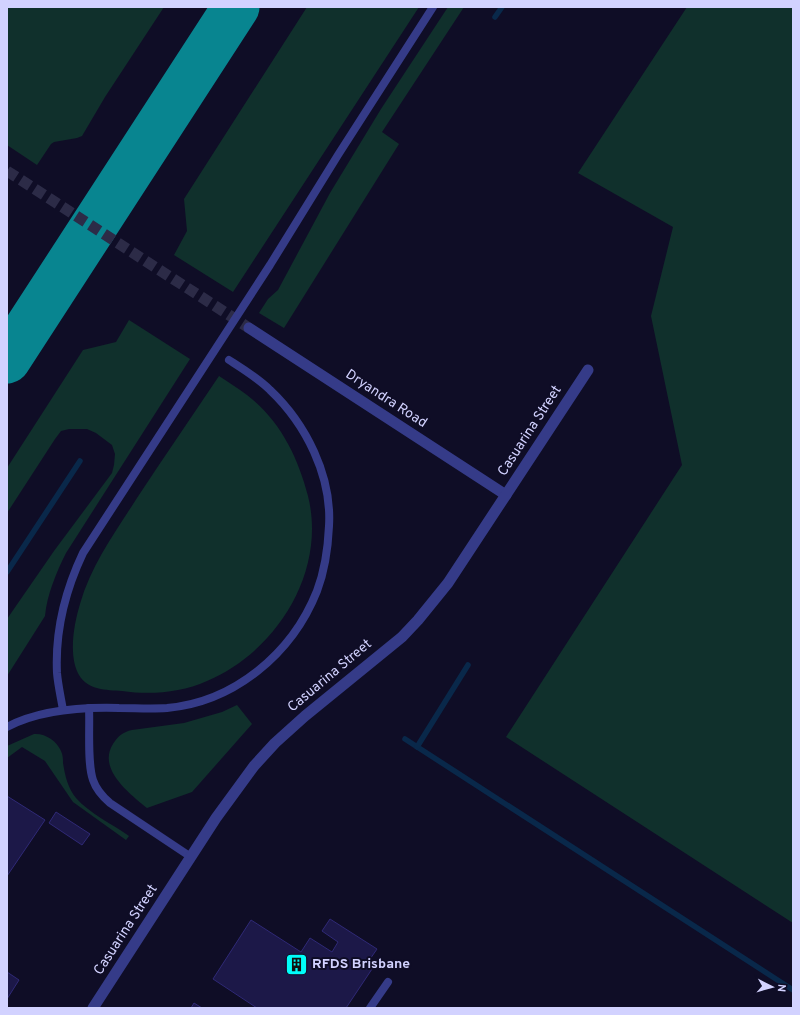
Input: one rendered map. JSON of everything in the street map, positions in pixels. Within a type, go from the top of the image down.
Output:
[{"type":"street","name":"Dryandra Road","points":[[249,328],[506,495]]},
{"type":"street","name":"Casuarina Street","points":[[93,1008],[238,786],[275,743],[305,716],[402,637],[418,620],[448,583],[588,370]]},
{"type":"lane","points":[[64,710],[57,675],[58,635],[62,609],[69,584],[83,553],[270,266],[338,155],[433,7]]},
{"type":"lane","points":[[7,727],[30,718],[64,710],[89,708],[148,709],[179,706],[203,701],[232,689],[269,663],[305,618],[317,591],[324,569],[328,546],[329,521],[327,495],[320,468],[311,446],[299,424],[282,402],[258,379],[229,360]]},
{"type":"lane","points":[[89,708],[91,767],[93,781],[100,793],[110,803],[191,857]]},
{"type":"lane","points":[[370,1008],[388,982]]},
{"type":"green space","points":[[7,7],[164,7],[105,97],[82,136],[54,142],[51,144],[37,165],[7,145]]},
{"type":"green space","points":[[307,7],[419,7],[233,292],[174,255],[187,231],[184,199]]},
{"type":"green space","points":[[448,7],[464,7],[382,132],[399,144],[284,328],[259,313],[268,299],[278,290],[330,193],[381,109]]},
{"type":"green space","points":[[687,7],[793,7],[793,923],[506,737],[682,465],[651,316],[673,227],[578,173]]},
{"type":"green space","points":[[129,320],[190,359],[66,553],[52,584],[45,616],[7,676],[7,619],[54,551],[112,473],[115,454],[112,445],[96,433],[87,429],[69,429],[61,431],[7,513],[7,468],[83,350],[116,342]]},
{"type":"green space","points":[[219,376],[247,395],[269,416],[286,440],[299,467],[308,496],[312,525],[310,553],[303,580],[290,606],[274,630],[255,651],[232,668],[207,681],[186,688],[154,693],[110,690],[87,684],[79,675],[76,667],[73,640],[80,604],[97,562],[147,483]]},
{"type":"green space","points":[[237,705],[252,724],[192,792],[147,808],[132,796],[112,772],[109,763],[109,753],[115,741],[123,733],[132,730],[184,723],[222,712]]},
{"type":"green space","points":[[34,734],[46,736],[57,744],[62,754],[67,782],[76,798],[94,813],[129,836],[126,840],[73,802],[45,761],[22,747],[7,758],[7,746]]},
{"type":"building","points":[[7,796],[45,820],[7,876]]},
{"type":"building","points":[[56,812],[90,834],[82,845],[49,823]]},
{"type":"building","name":"RFDS Brisbane","points":[[330,919],[377,949],[368,962],[374,966],[346,1008],[257,1008],[213,979],[251,920],[301,952],[310,938],[332,952],[338,942],[322,931]]},
{"type":"building","points":[[7,972],[19,980],[7,999]]},
{"type":"building","points":[[194,1003],[202,1008],[191,1008]]},
{"type":"waterway","points":[[495,17],[502,7]]},
{"type":"waterway","points":[[7,572],[80,461]]},
{"type":"waterway","points":[[417,747],[468,665]]},
{"type":"waterway","points":[[405,739],[793,990]]},
{"type":"taxiway","points":[[7,360],[236,7]]},
{"type":"tunnel","points":[[7,171],[249,328]]},
{"type":"place","name":"RFDS Brisbane","points":[[297,964]]}]
